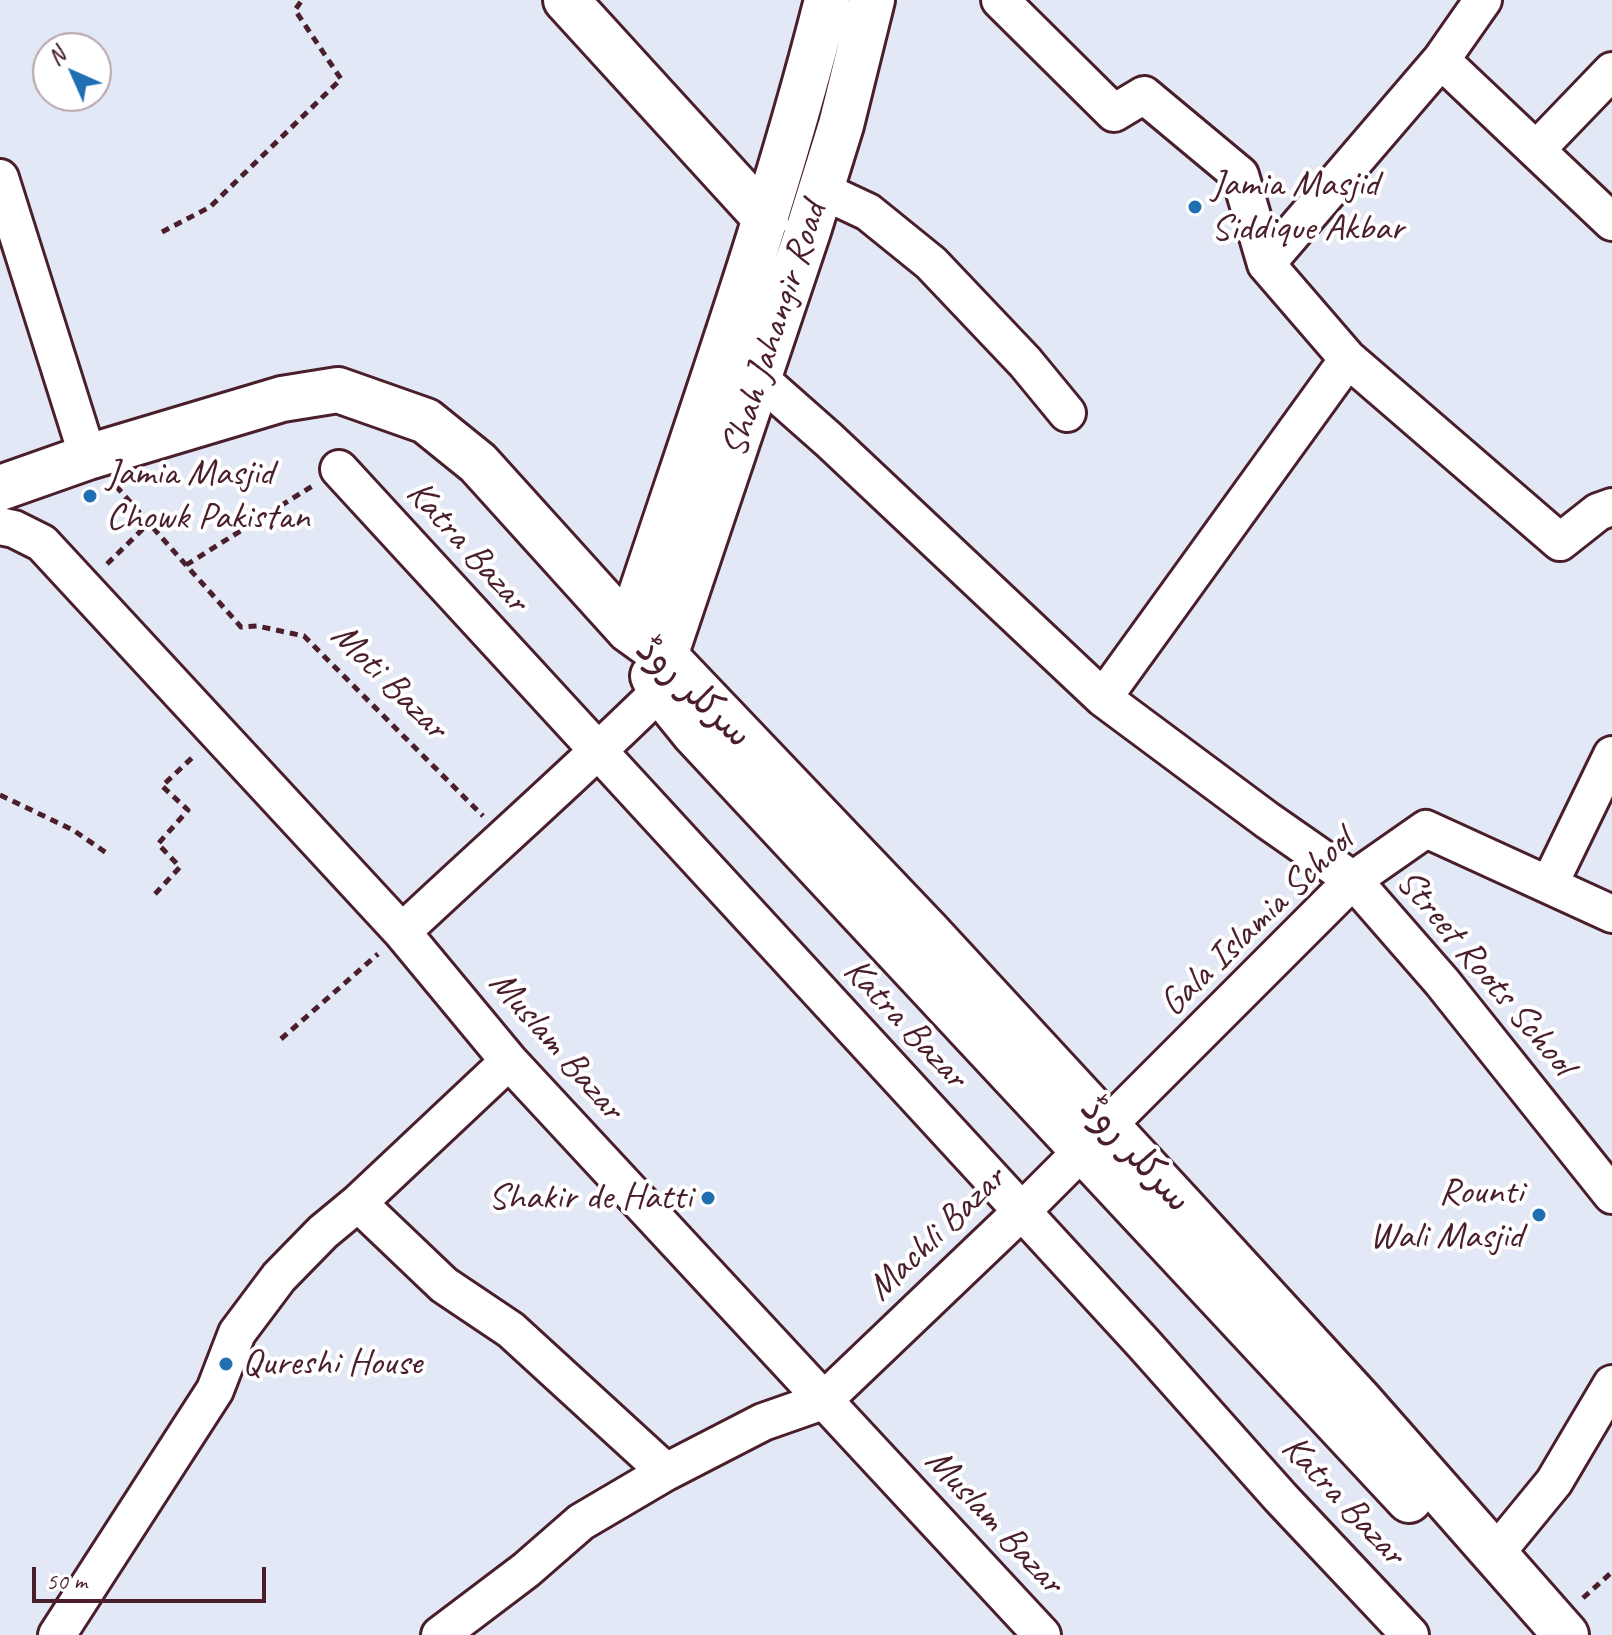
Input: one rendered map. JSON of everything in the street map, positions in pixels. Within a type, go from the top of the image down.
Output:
[{"type":"street","points":[[566,0],[766,219]]},
{"type":"street","name":"Shah Jahangir Road","points":[[629,630],[766,219],[798,114],[827,0]]},
{"type":"street","name":"Shah Jahangir Road","points":[[662,673],[821,190],[841,125],[872,0]]},
{"type":"street","points":[[1000,0],[1114,113],[1144,95],[1240,175],[1266,264],[1348,359],[1560,542],[1598,512],[1612,507]]},
{"type":"street","points":[[1266,264],[1441,60],[1483,0]]},
{"type":"street","points":[[1441,60],[1612,222]]},
{"type":"street","points":[[1536,150],[1612,71]]},
{"type":"street","points":[[0,178],[88,457]]},
{"type":"street","points":[[821,190],[868,212],[931,263],[1025,362],[1067,413]]},
{"type":"street","points":[[1103,698],[1348,359]]},
{"type":"street","name":"Street Roots School","points":[[760,379],[1103,698],[1353,880],[1442,982],[1612,1195]]},
{"type":"street","name":"سرکلر روڈ","points":[[0,488],[88,457],[282,399],[338,390],[426,421],[478,463],[629,630],[662,673],[694,733],[1359,1400],[1566,1635]]},
{"type":"street","name":"Katra Bazar","points":[[339,469],[1410,1635]]},
{"type":"street","name":"Muslam Bazar","points":[[0,526],[14,529],[42,543],[402,932],[509,1061],[1042,1635]]},
{"type":"street","points":[[402,932],[598,752],[662,673]]},
{"type":"street","points":[[1549,885],[1612,755]]},
{"type":"street","name":"Gala Islamia School","points":[[1095,1138],[1353,880],[1426,829],[1612,914]]},
{"type":"street","points":[[57,1635],[215,1390],[237,1333],[279,1277],[323,1232],[509,1061]]},
{"type":"street","name":"سرکلر روڈ","points":[[1095,1138],[1532,1635]]},
{"type":"street","name":"Machli Bazar","points":[[823,1401],[1095,1138]]},
{"type":"street","points":[[358,1203],[444,1285],[511,1330],[666,1472]]},
{"type":"street","points":[[1495,1554],[1554,1482],[1612,1384]]},
{"type":"street","points":[[440,1635],[526,1570],[581,1522],[666,1472],[763,1422],[823,1401]]},
{"type":"path","points":[[162,232],[210,207],[341,79],[295,10],[302,0]]},
{"type":"path","name":"Moti Bazar","points":[[88,457],[150,522],[241,627],[257,626],[304,636],[504,836]]},
{"type":"path","points":[[186,565],[339,469]]},
{"type":"path","points":[[83,587],[150,522]]},
{"type":"path","points":[[155,894],[180,867],[158,844],[188,810],[162,786],[218,733]]},
{"type":"path","points":[[0,795],[73,830],[108,854]]},
{"type":"path","points":[[281,1039],[402,932]]},
{"type":"place","name":"Jamia Masjid Siddique Akbar","points":[[1195,207]]},
{"type":"place","name":"Jamia Masjid Chowk Pakistan","points":[[90,496]]},
{"type":"place","name":"Shakir de Hatti","points":[[708,1198]]},
{"type":"place","name":"Rounti Wali Masjid","points":[[1539,1215]]},
{"type":"place","name":"Qureshi House","points":[[226,1364]]}]
